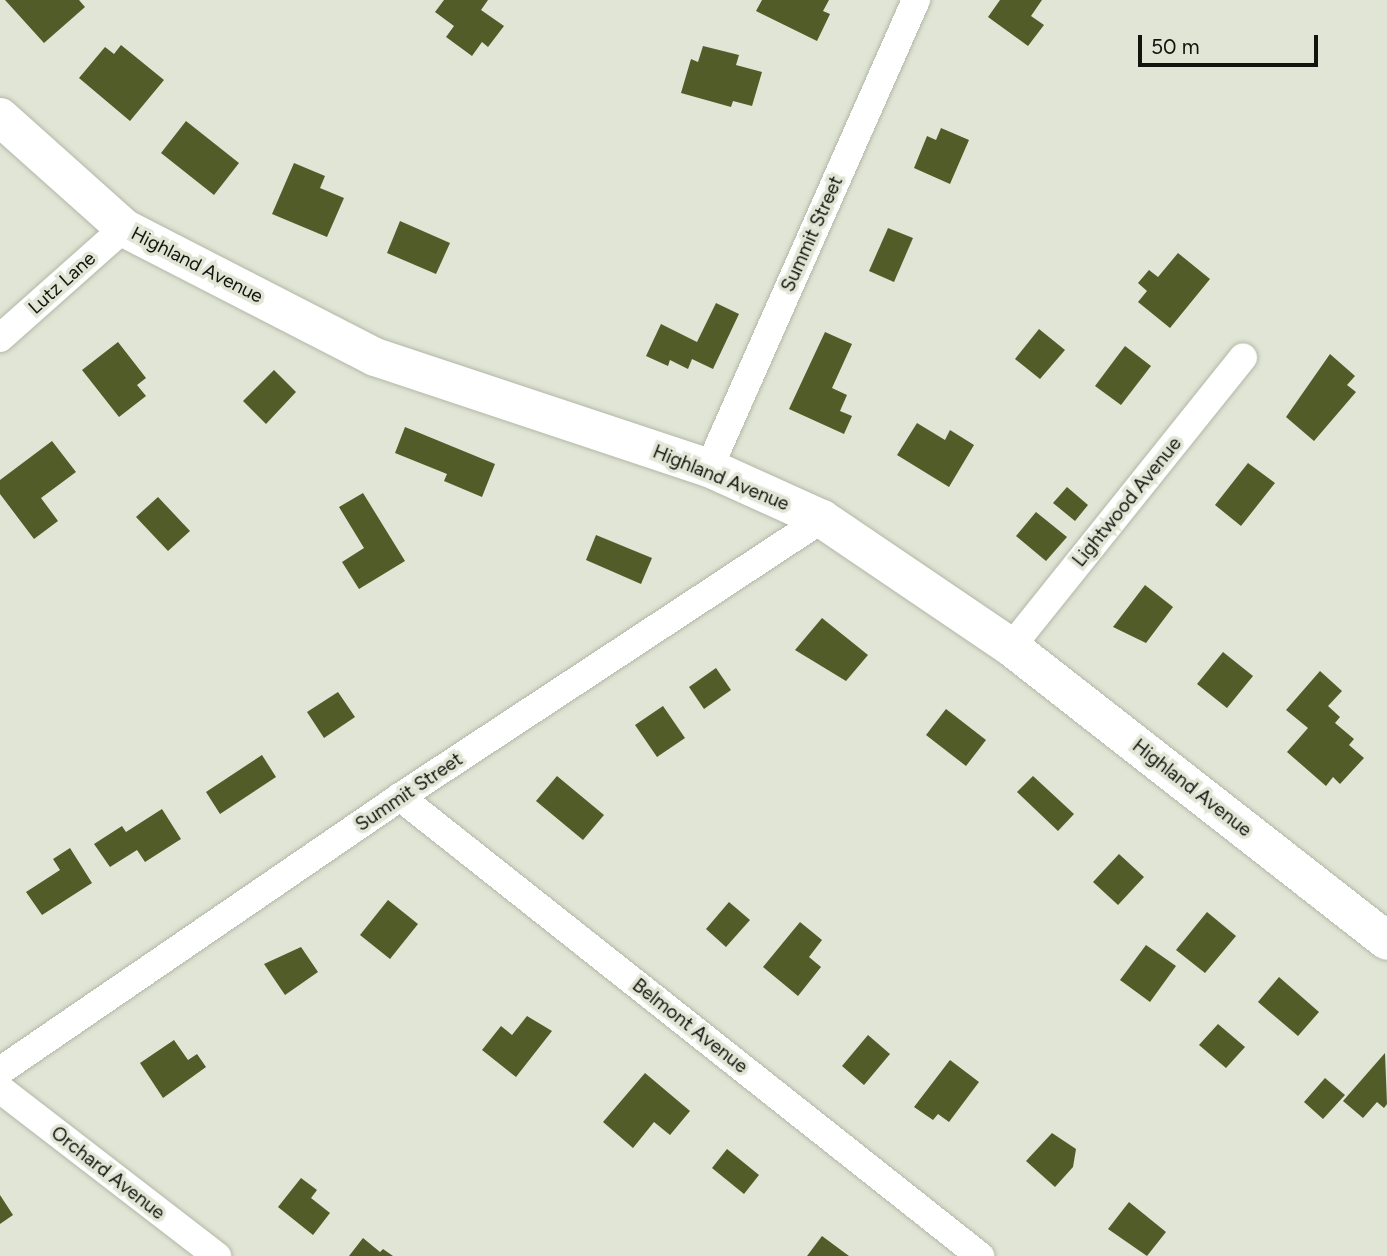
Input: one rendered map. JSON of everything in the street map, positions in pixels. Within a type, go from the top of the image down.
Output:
[{"type":"street","name":"Summit Street","points":[[709,468],[916,0]]},
{"type":"street","name":"Highland Avenue","points":[[0,117],[124,228],[375,357],[709,468],[822,519],[1012,647],[1387,941]]},
{"type":"street","name":"Lutz Lane","points":[[0,338],[124,228]]},
{"type":"street","name":"Lightwood Avenue","points":[[1012,647],[1243,358]]},
{"type":"street","name":"Summit Street","points":[[0,1071],[400,797],[822,519]]},
{"type":"street","name":"Belmont Avenue","points":[[400,797],[980,1256]]},
{"type":"street","name":"Orchard Avenue","points":[[0,1089],[217,1256]]},
{"type":"building","points":[[5,0],[79,0],[85,7],[44,43]]},
{"type":"building","points":[[444,0],[488,0],[481,10],[504,26],[488,47],[482,42],[472,56],[446,37],[454,26],[435,12]]},
{"type":"building","points":[[762,0],[829,0],[823,11],[830,14],[817,41],[756,11]]},
{"type":"building","points":[[1000,0],[1042,0],[1031,16],[1044,25],[1028,46],[988,17]]},
{"type":"building","points":[[121,45],[164,80],[130,121],[79,78],[105,47],[114,54]]},
{"type":"building","points":[[703,46],[739,55],[736,65],[762,72],[752,106],[733,101],[731,107],[681,93],[691,59],[698,62]]},
{"type":"building","points":[[186,121],[239,163],[214,195],[161,153]]},
{"type":"building","points":[[941,128],[969,140],[950,184],[914,168],[927,136],[936,140]]},
{"type":"building","points":[[294,163],[325,176],[320,188],[344,198],[327,237],[272,214]]},
{"type":"building","points":[[400,221],[450,243],[436,274],[387,253]]},
{"type":"building","points":[[888,228],[913,238],[894,282],[869,271]]},
{"type":"building","points":[[1178,253],[1210,279],[1170,328],[1138,302],[1147,291],[1138,283],[1149,270],[1158,277]]},
{"type":"building","points":[[716,303],[739,314],[713,369],[692,359],[688,369],[670,360],[668,366],[646,356],[661,324],[697,342]]},
{"type":"building","points":[[1039,329],[1065,350],[1040,379],[1015,359]]},
{"type":"building","points":[[825,332],[852,344],[832,388],[847,395],[840,411],[852,416],[844,434],[789,409]]},
{"type":"building","points":[[118,342],[146,378],[137,385],[146,396],[119,417],[82,370]]},
{"type":"building","points":[[1125,346],[1151,366],[1121,405],[1095,386]]},
{"type":"building","points":[[1330,354],[1355,376],[1347,385],[1356,392],[1314,441],[1286,417]]},
{"type":"building","points":[[274,370],[296,392],[266,424],[243,401]]},
{"type":"building","points":[[917,423],[945,440],[950,430],[974,445],[949,487],[897,455]]},
{"type":"building","points":[[405,427],[495,464],[482,497],[444,481],[447,474],[395,453]]},
{"type":"building","points":[[52,441],[76,472],[41,498],[58,521],[34,539],[0,494],[0,480]]},
{"type":"building","points":[[1248,463],[1275,483],[1241,526],[1215,505]]},
{"type":"building","points":[[1067,487],[1088,505],[1075,521],[1053,503]]},
{"type":"building","points":[[363,493],[405,561],[359,589],[342,562],[364,548],[339,507]]},
{"type":"building","points":[[158,497],[190,531],[168,551],[136,517]]},
{"type":"building","points":[[1036,512],[1067,537],[1046,561],[1016,536]]},
{"type":"building","points":[[596,535],[652,558],[641,584],[586,560]]},
{"type":"building","points":[[1145,585],[1173,607],[1146,643],[1113,627]]},
{"type":"building","points":[[822,618],[868,655],[846,681],[795,650]]},
{"type":"building","points":[[1223,652],[1253,676],[1227,708],[1197,684]]},
{"type":"building","points":[[716,668],[731,690],[704,709],[689,687]]},
{"type":"building","points":[[1320,671],[1342,691],[1328,706],[1340,717],[1335,723],[1354,739],[1349,745],[1364,758],[1340,784],[1333,777],[1326,786],[1287,752],[1308,728],[1286,710]]},
{"type":"building","points":[[338,692],[355,717],[324,738],[307,712]]},
{"type":"building","points":[[663,706],[685,738],[657,757],[635,725]]},
{"type":"building","points":[[946,709],[986,740],[966,766],[926,735]]},
{"type":"building","points":[[262,755],[276,777],[220,814],[206,792]]},
{"type":"building","points":[[557,776],[604,815],[583,840],[536,801]]},
{"type":"building","points":[[1033,776],[1074,814],[1058,831],[1017,792]]},
{"type":"building","points":[[162,809],[181,839],[145,862],[137,850],[110,867],[94,844],[122,826],[126,832]]},
{"type":"building","points":[[70,848],[92,883],[42,915],[26,892],[60,870],[53,859]]},
{"type":"building","points":[[1119,854],[1144,877],[1118,905],[1093,882]]},
{"type":"building","points":[[388,900],[418,924],[390,959],[360,935]]},
{"type":"building","points":[[729,902],[750,920],[726,947],[706,929]]},
{"type":"building","points":[[1207,912],[1236,936],[1205,973],[1176,950]]},
{"type":"building","points":[[800,922],[822,940],[809,957],[821,967],[798,996],[763,967]]},
{"type":"building","points":[[1146,945],[1176,966],[1150,1002],[1120,980]]},
{"type":"building","points":[[301,947],[318,972],[285,995],[264,964]]},
{"type":"building","points":[[1279,977],[1319,1012],[1298,1036],[1258,1002]]},
{"type":"building","points":[[527,1016],[552,1031],[516,1077],[482,1050],[501,1026],[512,1035]]},
{"type":"building","points":[[1218,1024],[1245,1047],[1226,1068],[1199,1045]]},
{"type":"building","points":[[868,1035],[890,1054],[864,1085],[842,1066]]},
{"type":"building","points":[[174,1040],[188,1060],[197,1054],[206,1067],[163,1098],[140,1063]]},
{"type":"building","points":[[1385,1053],[1387,1104],[1384,1108],[1377,1102],[1363,1118],[1343,1101]]},
{"type":"building","points":[[950,1060],[979,1082],[949,1122],[938,1114],[933,1120],[914,1107]]},
{"type":"building","points":[[645,1073],[690,1111],[670,1135],[654,1122],[633,1148],[603,1122]]},
{"type":"building","points":[[1325,1078],[1345,1095],[1323,1119],[1304,1102]]},
{"type":"building","points":[[1052,1133],[1076,1149],[1073,1167],[1055,1187],[1026,1161]]},
{"type":"building","points":[[727,1149],[759,1175],[744,1194],[712,1168]]},
{"type":"building","points":[[301,1178],[317,1190],[311,1198],[330,1213],[313,1235],[278,1207]]},
{"type":"building","points":[[0,1195],[13,1215],[0,1224]]},
{"type":"building","points":[[1129,1202],[1166,1232],[1147,1256],[1108,1229]]},
{"type":"building","points":[[822,1236],[849,1256],[807,1256]]},
{"type":"building","points":[[363,1238],[380,1252],[383,1249],[393,1256],[349,1256]]}]
